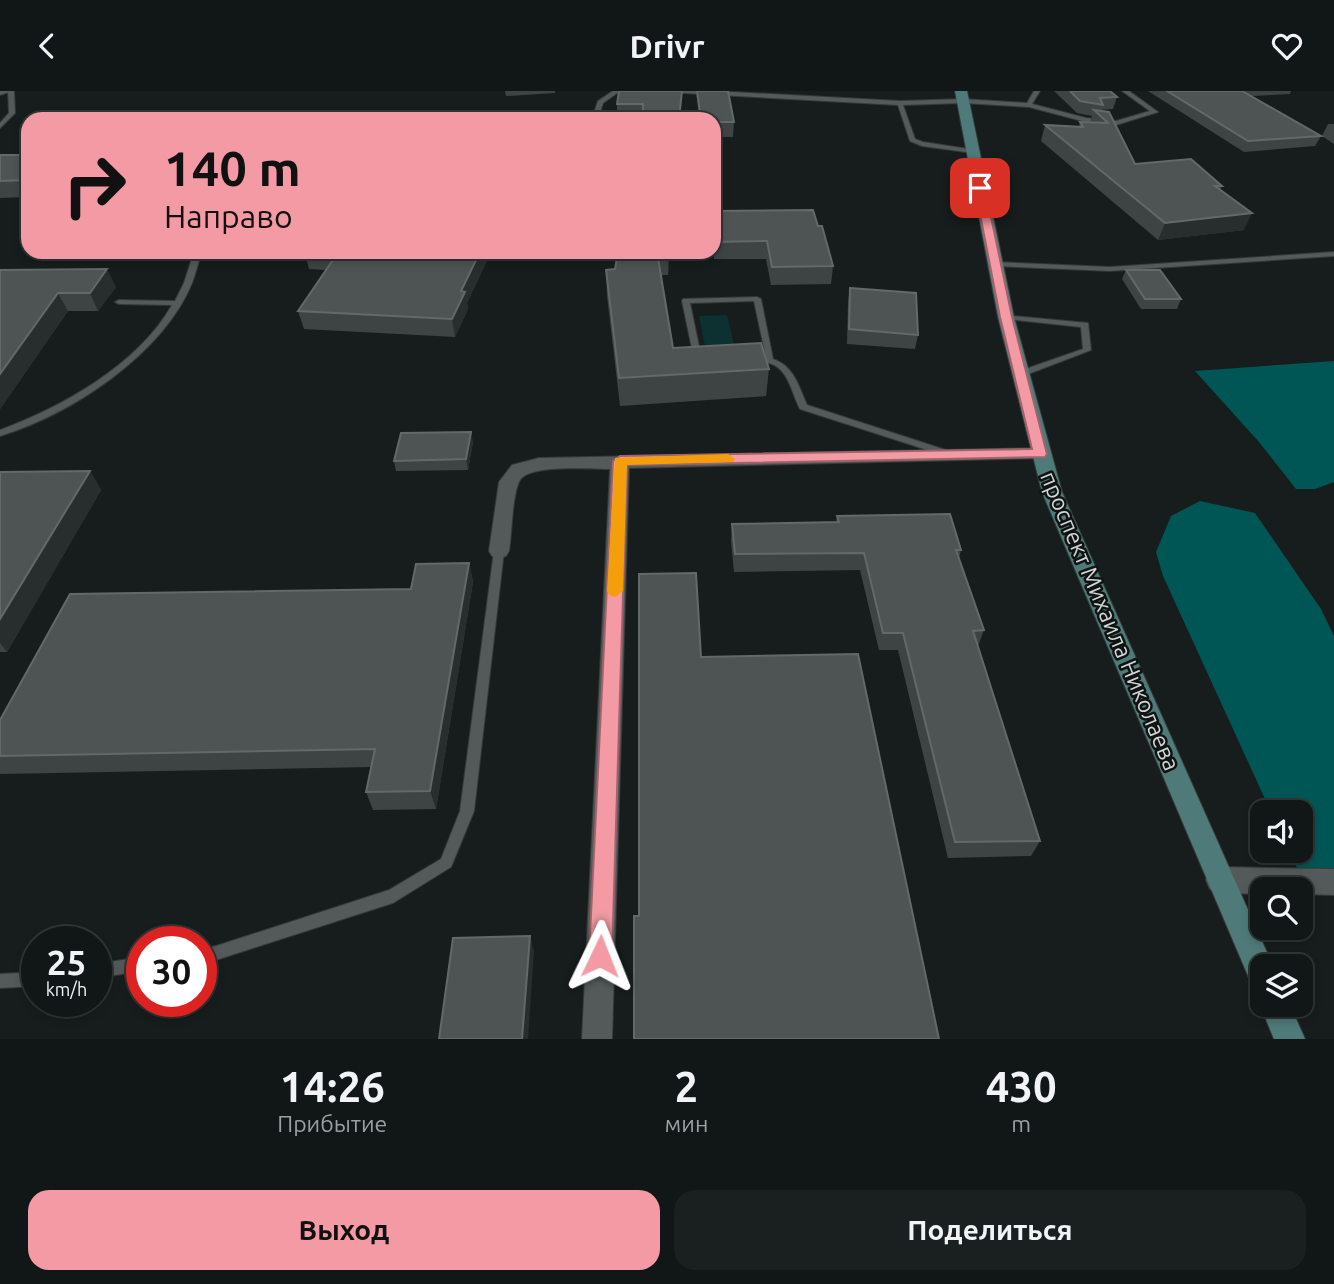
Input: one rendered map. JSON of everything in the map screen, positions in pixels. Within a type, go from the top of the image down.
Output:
[{"type":"main road","name":"проспект Михаила Николаева","points":[[962,96],[994,264],[1040,454],[1063,521],[1253,954]]},
{"type":"main road","points":[[1280,1017],[1290,1039]]},
{"type":"street","points":[[0,92],[6,91]]},
{"type":"street","points":[[499,551],[509,482],[519,469],[539,464],[1040,454]]},
{"type":"street","points":[[597,1039],[620,461]]},
{"type":"street","points":[[1220,880],[1334,882]]},
{"type":"lane","points":[[0,126],[12,113],[12,91]]},
{"type":"lane","points":[[597,112],[600,102],[617,91]]},
{"type":"lane","points":[[684,91],[901,103],[962,96],[1029,105],[1086,120],[1116,123],[1155,112],[1125,91]]},
{"type":"lane","points":[[1029,105],[1037,91]]},
{"type":"lane","points":[[901,103],[912,140],[922,144],[973,151]]},
{"type":"lane","points":[[994,264],[1110,269],[1334,254]]},
{"type":"lane","points":[[0,433],[31,423],[90,392],[141,350],[177,303],[194,273],[197,259]]},
{"type":"lane","points":[[710,360],[698,361],[685,301],[757,299],[770,358]]},
{"type":"lane","points":[[119,302],[177,303]]},
{"type":"lane","points":[[1006,317],[1085,325],[1087,350],[1020,374]]},
{"type":"lane","points":[[746,359],[770,358],[787,369],[803,407],[952,455]]},
{"type":"lane","points":[[217,953],[393,896],[446,863],[467,811],[499,551]]},
{"type":"lane","points":[[0,981],[21,980]]},
{"type":"shaded area","points":[[727,315],[735,349],[706,351],[699,316]]},
{"type":"water","points":[[1334,361],[1334,482],[1315,489],[1296,489],[1259,442],[1195,371]]},
{"type":"water","points":[[1200,501],[1255,513],[1321,609],[1334,636],[1334,873],[1298,870],[1295,863],[1313,863],[1313,800],[1266,800],[1163,576],[1156,552],[1171,516]]},
{"type":"building","points":[[619,91],[682,91],[680,112],[643,112],[643,104],[617,104]]},
{"type":"building","points":[[697,91],[728,91],[734,122],[721,122],[721,112],[700,112]]},
{"type":"building","points":[[1070,91],[1110,91],[1117,97],[1100,98],[1103,105],[1080,101]]},
{"type":"building","points":[[1167,91],[1242,91],[1321,136],[1248,141]]},
{"type":"building","points":[[1094,110],[1109,112],[1135,164],[1191,159],[1222,186],[1215,186],[1252,213],[1165,223],[1045,125],[1083,127],[1080,122],[1108,123]]},
{"type":"building","points":[[0,155],[21,155],[21,180],[0,181]]},
{"type":"building","points":[[813,210],[818,226],[822,226],[833,266],[772,267],[767,241],[721,242],[721,211]]},
{"type":"building","points":[[334,259],[477,259],[461,291],[465,292],[452,319],[298,311]]},
{"type":"building","points":[[617,259],[658,259],[673,348],[761,343],[769,369],[619,378],[606,270],[615,269]]},
{"type":"building","points":[[107,269],[90,293],[58,293],[0,374],[0,270]]},
{"type":"building","points":[[1126,270],[1160,270],[1181,299],[1145,299]]},
{"type":"building","points":[[850,288],[916,293],[918,335],[849,329]]},
{"type":"building","points":[[471,432],[466,459],[394,461],[401,433]]},
{"type":"building","points":[[90,471],[0,619],[0,472]]},
{"type":"building","points":[[950,514],[961,550],[956,550],[984,630],[973,631],[1040,841],[955,842],[903,633],[883,633],[864,553],[735,554],[732,524],[839,522],[837,516]]},
{"type":"building","points":[[469,563],[430,791],[366,792],[375,749],[0,756],[0,720],[70,594],[411,589],[416,564]]},
{"type":"building","points":[[696,573],[701,657],[858,654],[939,1039],[634,1039],[634,916],[639,916],[639,574]]},
{"type":"building","points":[[530,936],[522,1039],[439,1039],[453,938]]},
{"type":"slow traffic","points":[[615,591],[620,461],[728,459]]},
{"type":"route","points":[[600,956],[620,461],[1040,454],[994,264],[980,188]]}]
